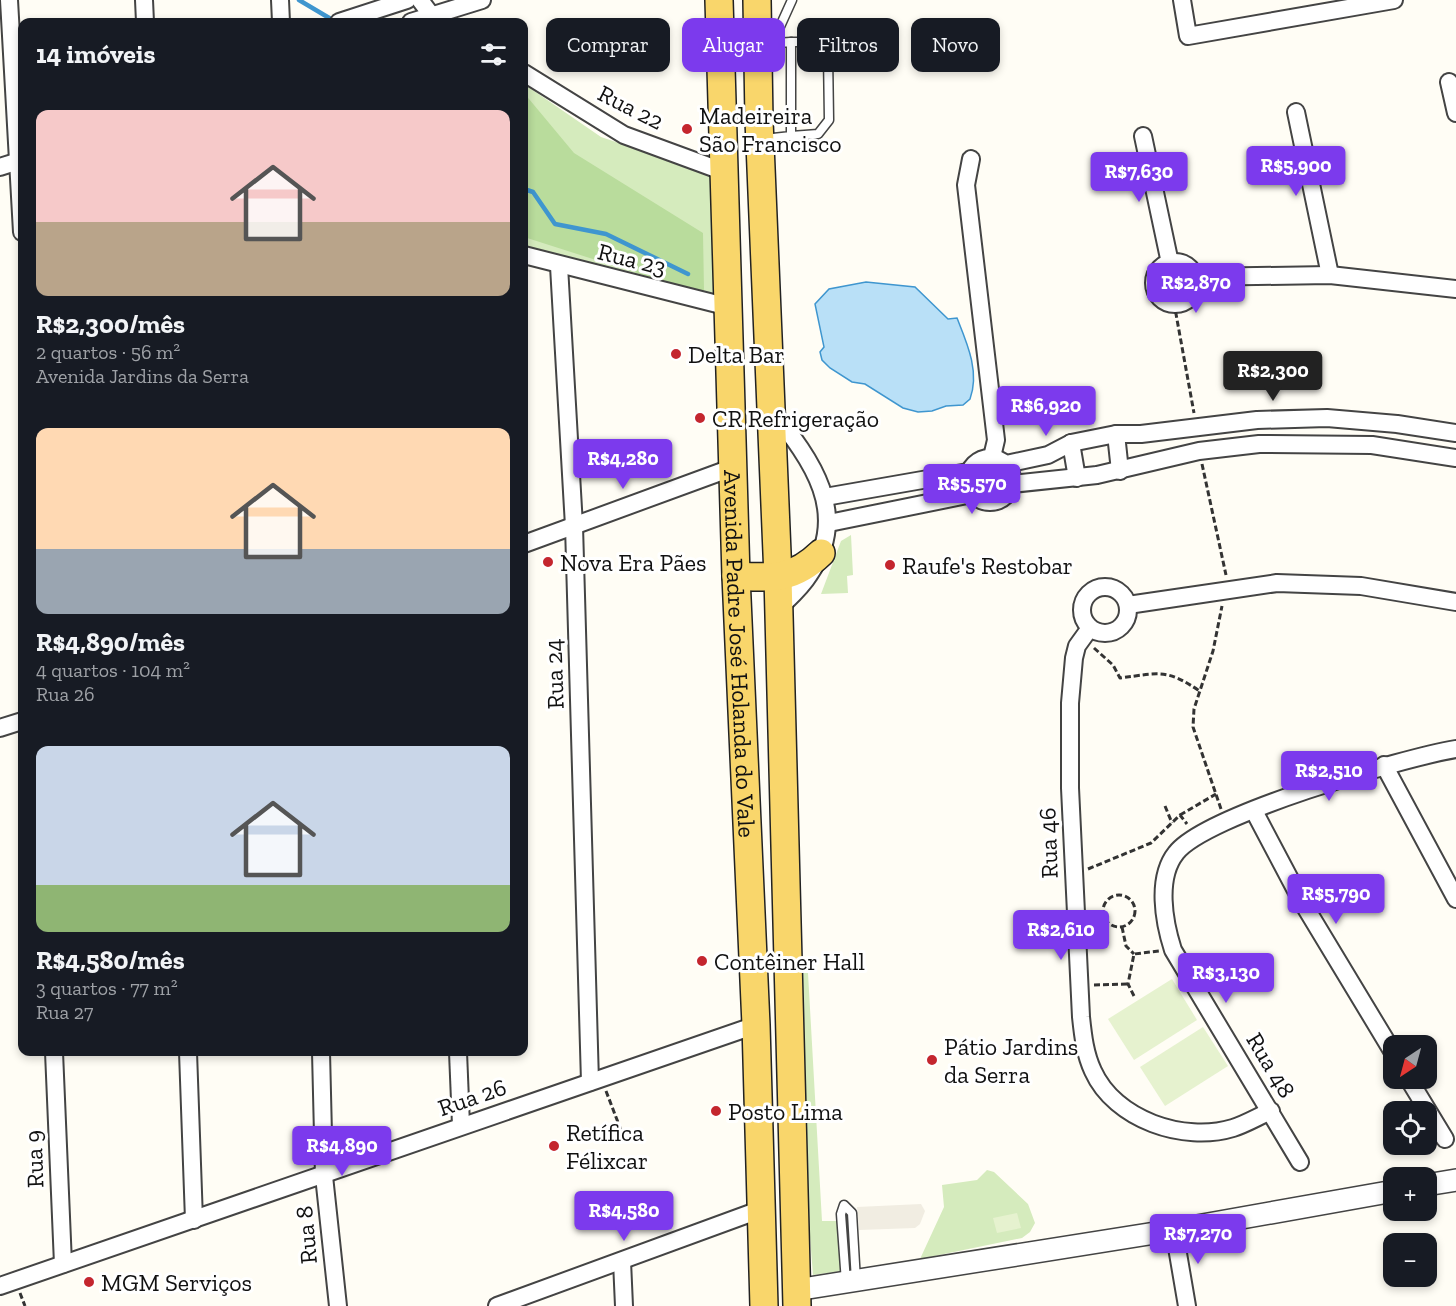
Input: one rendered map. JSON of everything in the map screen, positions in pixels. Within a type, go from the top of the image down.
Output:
[{"type":"main road","name":"Avenida Padre José Holanda do Vale","points":[[719,0],[719,18]]},
{"type":"main road","name":"Avenida Padre José Holanda do Vale","points":[[758,0],[760,18]]},
{"type":"main road","name":"Avenida Padre José Holanda do Vale","points":[[720,72],[736,576],[756,1025],[764,1306]]},
{"type":"main road","name":"Avenida Padre José Holanda do Vale","points":[[762,72],[760,130],[778,577],[796,1298]]},
{"type":"main road","points":[[720,121],[760,130]]},
{"type":"main road","points":[[736,576],[778,577],[800,570],[821,553]]},
{"type":"street","points":[[9,0],[13,137],[18,152]]},
{"type":"street","points":[[144,0],[145,18]]},
{"type":"street","points":[[280,0],[281,18]]},
{"type":"street","points":[[351,18],[407,0]]},
{"type":"street","points":[[420,0],[437,18]]},
{"type":"street","points":[[440,18],[482,0]]},
{"type":"street","points":[[1182,0],[1188,36],[1322,6],[1394,0]]},
{"type":"street","name":"Rua 22","points":[[528,75],[624,135],[722,171]]},
{"type":"street","points":[[1449,82],[1456,113]]},
{"type":"street","points":[[1296,112],[1330,275]]},
{"type":"street","points":[[1143,136],[1170,263]]},
{"type":"street","points":[[971,159],[966,185],[996,440],[999,461],[1012,477],[1012,484],[1005,496],[992,502],[978,499],[972,494],[967,480],[968,472],[978,460],[999,461],[1048,455],[1071,443],[1116,434],[1257,420],[1327,418],[1396,424],[1456,433]]},
{"type":"street","points":[[0,167],[18,162]]},
{"type":"street","name":"Rua 23","points":[[528,256],[559,266],[729,307]]},
{"type":"street","points":[[1170,263],[1188,267],[1195,277],[1191,296],[1180,303],[1162,298],[1155,288],[1156,275],[1170,263]]},
{"type":"street","name":"Rua 24","points":[[559,266],[574,526],[596,1080]]},
{"type":"street","points":[[1195,277],[1330,275],[1456,289]]},
{"type":"street","points":[[771,410],[807,458],[825,497],[829,523],[821,553],[808,576],[778,609]]},
{"type":"street","points":[[1116,434],[1120,471]]},
{"type":"street","points":[[1071,443],[1077,478]]},
{"type":"street","points":[[1012,484],[1077,478],[1120,471],[1199,451],[1259,444],[1372,445],[1456,458]]},
{"type":"street","points":[[528,543],[734,467]]},
{"type":"street","points":[[825,497],[968,472]]},
{"type":"street","points":[[829,523],[972,494]]},
{"type":"street","points":[[1128,605],[1224,589],[1277,583],[1362,586],[1456,602]]},
{"type":"street","points":[[1106,587],[1120,592],[1128,605],[1126,620],[1116,631],[1086,633],[1082,611],[1086,597],[1092,591],[1106,587]]},
{"type":"street","name":"Rua 46","points":[[1086,633],[1074,658],[1070,703],[1074,875],[1079,985],[1085,1051],[1094,1073],[1106,1090],[1138,1116],[1170,1129],[1193,1134],[1232,1128],[1271,1111]]},
{"type":"street","points":[[0,728],[18,722]]},
{"type":"street","points":[[1196,835],[1254,811],[1384,765],[1456,749]]},
{"type":"street","points":[[1384,765],[1456,899]]},
{"type":"street","points":[[1254,811],[1301,900],[1383,1036]]},
{"type":"street","name":"Rua 48","points":[[1196,835],[1175,853],[1166,879],[1164,915],[1173,950],[1300,1162]]},
{"type":"street","name":"Rua 26","points":[[0,1286],[756,1025]]},
{"type":"street","name":"Rua 9","points":[[54,1056],[63,1264]]},
{"type":"street","points":[[188,1056],[194,1220]]},
{"type":"street","name":"Rua 8","points":[[321,1056],[324,1176],[338,1306]]},
{"type":"street","points":[[458,1056],[461,1125]]},
{"type":"street","points":[[1415,1089],[1445,1139]]},
{"type":"street","points":[[1437,1183],[1456,1180]]},
{"type":"street","points":[[796,1298],[851,1282],[1174,1230],[1383,1193]]},
{"type":"street","points":[[497,1306],[762,1209]]},
{"type":"street","points":[[1174,1230],[1187,1306]]},
{"type":"street","points":[[622,1262],[624,1306]]},
{"type":"lane","points":[[781,18],[792,0]]},
{"type":"lane","points":[[791,42],[792,136]]},
{"type":"lane","points":[[760,130],[792,136],[818,134],[829,120],[828,54],[824,47],[814,42],[785,44]]},
{"type":"lane","points":[[844,1205],[852,1213],[851,1282],[841,1215],[844,1205]]},
{"type":"path","points":[[1174,303],[1196,427]]},
{"type":"path","points":[[1199,451],[1226,574],[1213,651],[1202,692],[1194,709],[1193,726],[1225,823]]},
{"type":"path","points":[[1086,633],[1113,665],[1120,678],[1166,672],[1178,676],[1202,692]]},
{"type":"path","points":[[1074,875],[1151,843],[1180,815],[1216,794]]},
{"type":"path","points":[[1165,806],[1172,823]]},
{"type":"path","points":[[1180,815],[1196,835]]},
{"type":"path","points":[[1117,894],[1128,897],[1135,906],[1135,917],[1122,927],[1111,926],[1102,913],[1107,898],[1117,894]]},
{"type":"path","points":[[1122,927],[1126,946],[1134,954]]},
{"type":"path","points":[[1134,954],[1173,950]]},
{"type":"path","points":[[1134,954],[1128,984],[1134,996]]},
{"type":"path","points":[[1079,985],[1128,984]]},
{"type":"path","points":[[596,1080],[624,1138]]},
{"type":"green space","points":[[528,87],[601,137],[712,174],[715,295],[698,299],[528,247]]},
{"type":"green space","points":[[528,98],[574,153],[703,233],[704,290],[696,292],[528,238]]},
{"type":"green space","points":[[1175,269],[1185,273],[1189,283],[1185,293],[1175,297],[1165,293],[1161,283],[1165,273]]},
{"type":"green space","points":[[851,535],[853,575],[847,576],[848,593],[821,594],[841,541]]},
{"type":"green space","points":[[801,973],[808,973],[822,1221],[838,1221],[842,1271],[813,1275],[805,1173]]},
{"type":"green space","points":[[1172,979],[1197,1020],[1134,1060],[1108,1019]]},
{"type":"green space","points":[[1203,1027],[1228,1066],[1165,1106],[1140,1067]]},
{"type":"green space","points":[[987,1170],[994,1172],[1028,1204],[1035,1223],[1030,1232],[1022,1238],[920,1259],[944,1207],[942,1185],[977,1180]]},
{"type":"green space","points":[[1017,1213],[1021,1228],[997,1233],[993,1218]]},
{"type":"shaded area","points":[[921,1204],[925,1211],[920,1224],[915,1228],[859,1230],[857,1207]]},
{"type":"water","points":[[866,282],[915,287],[948,319],[957,318],[968,347],[974,378],[970,399],[963,405],[918,412],[903,408],[865,384],[852,382],[822,360],[820,352],[824,347],[815,304],[829,289]]},
{"type":"waterway","points":[[299,0],[329,18]]},
{"type":"waterway","points":[[528,190],[533,192],[555,224],[606,234],[688,274]]},
{"type":"place","name":"Madeireira São Francisco","points":[[687,129]]},
{"type":"place","name":"Delta Bar","points":[[676,354]]},
{"type":"place","name":"CR Refrigeração","points":[[700,418]]},
{"type":"place","name":"Nova Era Pães","points":[[548,562]]},
{"type":"place","name":"Raufe's Restobar","points":[[890,565]]},
{"type":"place","name":"Contêiner Hall","points":[[702,961]]},
{"type":"place","name":"Pátio Jardins da Serra","points":[[932,1060]]},
{"type":"place","name":"Posto Lima","points":[[716,1111]]},
{"type":"place","name":"Retífica Félixcar","points":[[554,1146]]},
{"type":"place","name":"MGM Serviços","points":[[89,1282]]}]
